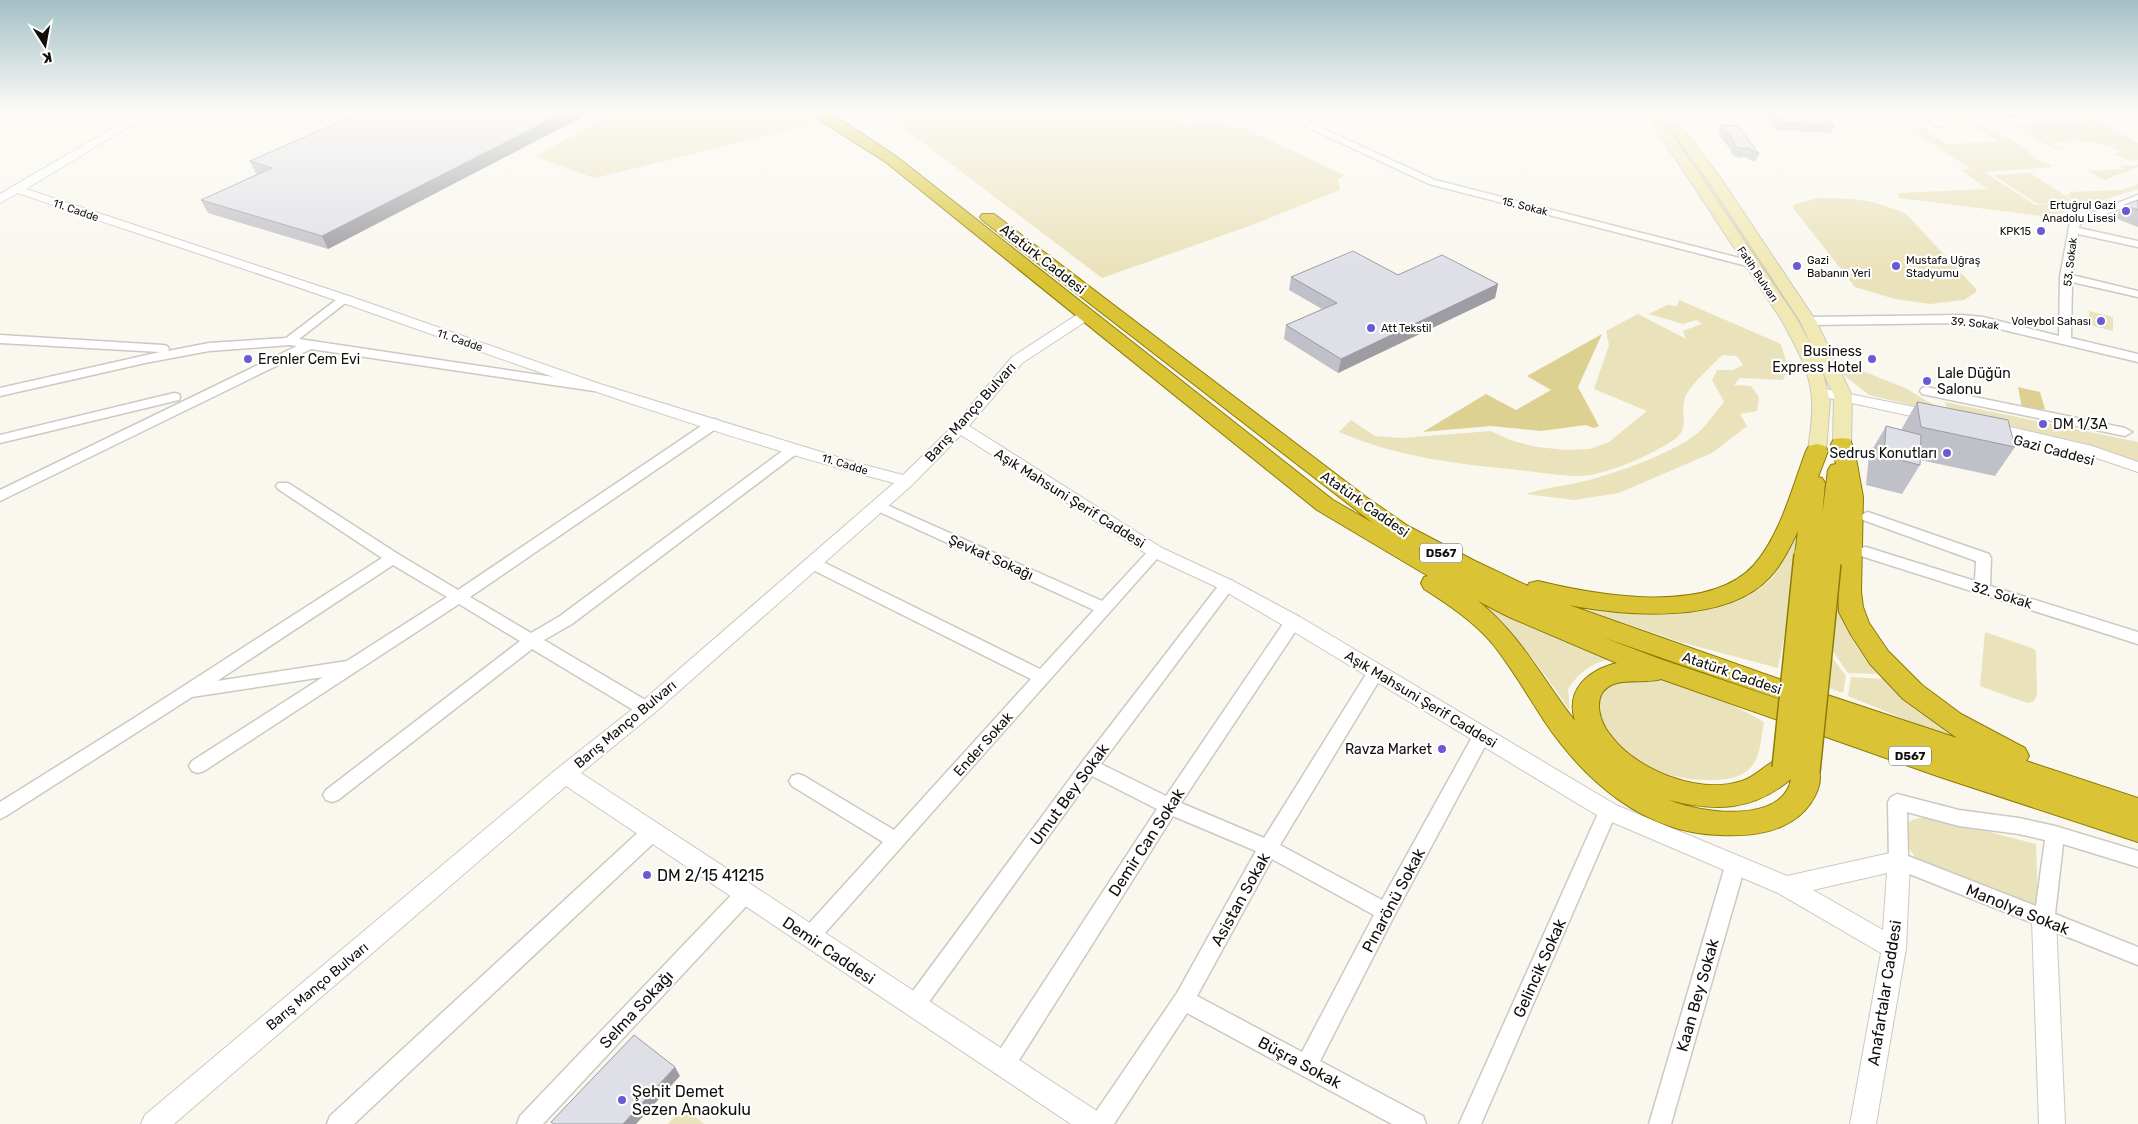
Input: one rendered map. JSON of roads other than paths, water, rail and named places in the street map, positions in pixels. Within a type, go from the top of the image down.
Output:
[{"type":"highway","name":"D567","points":[[898,164],[1325,504],[1398,550],[1518,611],[1592,643],[1684,676]]},
{"type":"highway","name":"Atatürk Caddesi","points":[[921,164],[1358,502],[1400,531],[1467,568],[1570,616],[1773,688],[2138,810]]},
{"type":"highway","points":[[1817,559],[1842,444]]},
{"type":"highway","points":[[1842,444],[1852,505],[1849,547],[1850,607],[1857,623],[1876,654],[1918,697],[1950,720],[2011,754],[2110,800]]},
{"type":"highway","points":[[1358,502],[1532,588],[1575,598],[1610,603],[1672,604],[1713,598],[1750,581],[1760,573],[1776,550],[1817,451]]},
{"type":"highway","points":[[1325,504],[1358,532],[1443,589],[1490,625],[1519,660],[1563,726],[1588,757],[1619,785],[1647,803],[1676,816],[1710,823],[1751,822],[1768,819],[1788,809],[1802,793],[1796,770],[1817,559],[1817,451]]},
{"type":"highway","name":"Atatürk Caddesi","points":[[1796,770],[1747,794],[1721,797],[1692,795],[1663,786],[1637,773],[1612,756],[1597,739],[1588,722],[1585,709],[1587,695],[1595,684],[1610,675],[1628,672],[1657,672],[1684,676],[1932,763],[2138,830]]},
{"type":"main road","name":"Fatih Bulvarı","points":[[1686,164],[1804,346],[1821,396],[1817,451]]},
{"type":"main road","name":"Fatih Bulvarı","points":[[1703,164],[1808,321],[1843,400],[1842,444]]},
{"type":"street","points":[[0,199],[58,164]]},
{"type":"street","name":"15. Sokak","points":[[1394,164],[1432,182],[1751,264]]},
{"type":"street","name":"11. Cadde","points":[[16,189],[149,236],[344,299],[595,387],[794,449],[906,481]]},
{"type":"street","name":"53. Sokak","points":[[2065,340],[2066,277],[2074,228],[2078,220],[2138,198]]},
{"type":"street","points":[[2074,228],[2138,240]]},
{"type":"street","points":[[2074,228],[2138,244]]},
{"type":"street","points":[[2066,277],[2138,294]]},
{"type":"street","points":[[289,341],[344,299]]},
{"type":"street","name":"Barış Manço Bulvarı","points":[[154,1124],[565,774],[646,709],[878,506],[960,427],[1017,360],[1086,315]]},
{"type":"street","name":"39. Sokak","points":[[1808,321],[1962,320],[1988,322],[2138,358]]},
{"type":"street","points":[[0,339],[185,351]]},
{"type":"street","points":[[0,392],[185,351],[289,341],[595,387]]},
{"type":"street","points":[[0,496],[311,344]]},
{"type":"street","points":[[1834,376],[1846,388],[1858,396],[1950,423],[1843,400]]},
{"type":"street","points":[[1926,392],[2125,432]]},
{"type":"street","points":[[1821,396],[1895,408]]},
{"type":"street","points":[[0,439],[174,397]]},
{"type":"street","points":[[198,766],[459,597],[715,423]]},
{"type":"street","name":"Aşık Mahsuni Şerif Caddesi","points":[[960,427],[987,446],[1156,552],[1227,584],[1608,811],[1786,886],[1894,948]]},
{"type":"street","name":"Gazi Caddesi","points":[[2138,467],[2086,449],[1977,428],[2073,452],[2138,476]]},
{"type":"street","points":[[332,795],[532,640],[566,620],[794,449]]},
{"type":"street","points":[[283,486],[393,558],[646,709]]},
{"type":"street","name":"Şevkat Sokağı","points":[[878,506],[1105,609]]},
{"type":"street","points":[[1868,517],[1984,558],[1982,589]]},
{"type":"street","name":"Ender Sokak","points":[[810,936],[1156,552]]},
{"type":"street","name":"32. Sokak","points":[[1866,552],[2138,638]]},
{"type":"street","points":[[0,811],[393,558]]},
{"type":"street","points":[[812,564],[1043,678]]},
{"type":"street","name":"Umut Bey Sokak","points":[[914,1006],[1089,766],[1227,584]]},
{"type":"street","name":"Demir Can Sokak","points":[[1003,1065],[1169,806],[1293,622]]},
{"type":"street","points":[[186,693],[350,666]]},
{"type":"street","name":"Asistan Sokak","points":[[1101,1124],[1184,1000],[1268,848],[1376,672]]},
{"type":"street","name":"Pınarönü Sokak","points":[[1306,1066],[1386,912],[1482,735]]},
{"type":"street","points":[[1089,766],[1169,806],[1268,848],[1386,912]]},
{"type":"street","name":"Demir Caddesi","points":[[565,774],[1094,1124]]},
{"type":"street","points":[[798,780],[897,840]]},
{"type":"street","points":[[1786,886],[1899,862],[1897,802],[1959,818],[2019,826],[2054,834],[2138,860]]},
{"type":"street","name":"Gelincik Sokak","points":[[1470,1124],[1608,811]]},
{"type":"street","points":[[338,1124],[652,832]]},
{"type":"street","points":[[2052,1124],[2044,920],[2054,834]]},
{"type":"street","name":"Manolya Sokak","points":[[1899,862],[2138,956]]},
{"type":"street","name":"Anafartalar Caddesi","points":[[1863,1124],[1894,948],[1899,862]]},
{"type":"street","name":"Kaan Bey Sokak","points":[[1660,1124],[1735,866]]},
{"type":"street","name":"Selma Sokağı","points":[[528,1124],[745,894]]},
{"type":"street","name":"Büşra Sokak","points":[[1184,1000],[1415,1124]]},
{"type":"place","name":"Ertuğrul Gazi Anadolu Lisesi","points":[[2126,211]]},
{"type":"place","name":"KPK15","points":[[2041,231]]},
{"type":"place","name":"Gazi Babanın Yeri","points":[[1797,266]]},
{"type":"place","name":"Mustafa Uğraş Stadyumu","points":[[1896,266]]},
{"type":"place","name":"Voleybol Sahası","points":[[2101,321]]},
{"type":"place","name":"Att Tekstil","points":[[1371,328]]},
{"type":"place","name":"Erenler Cem Evi","points":[[248,359]]},
{"type":"place","name":"Business Express Hotel","points":[[1872,359]]},
{"type":"place","name":"Lale Düğün Salonu","points":[[1927,381]]},
{"type":"place","name":"DM 1/3A","points":[[2043,424]]},
{"type":"place","name":"Sedrus Konutları","points":[[1947,453]]},
{"type":"place","name":"Ravza Market","points":[[1442,749]]},
{"type":"place","name":"DM 2/15 41215","points":[[647,875]]},
{"type":"place","name":"Şehit Demet Sezen Anaokulu","points":[[622,1100]]}]
